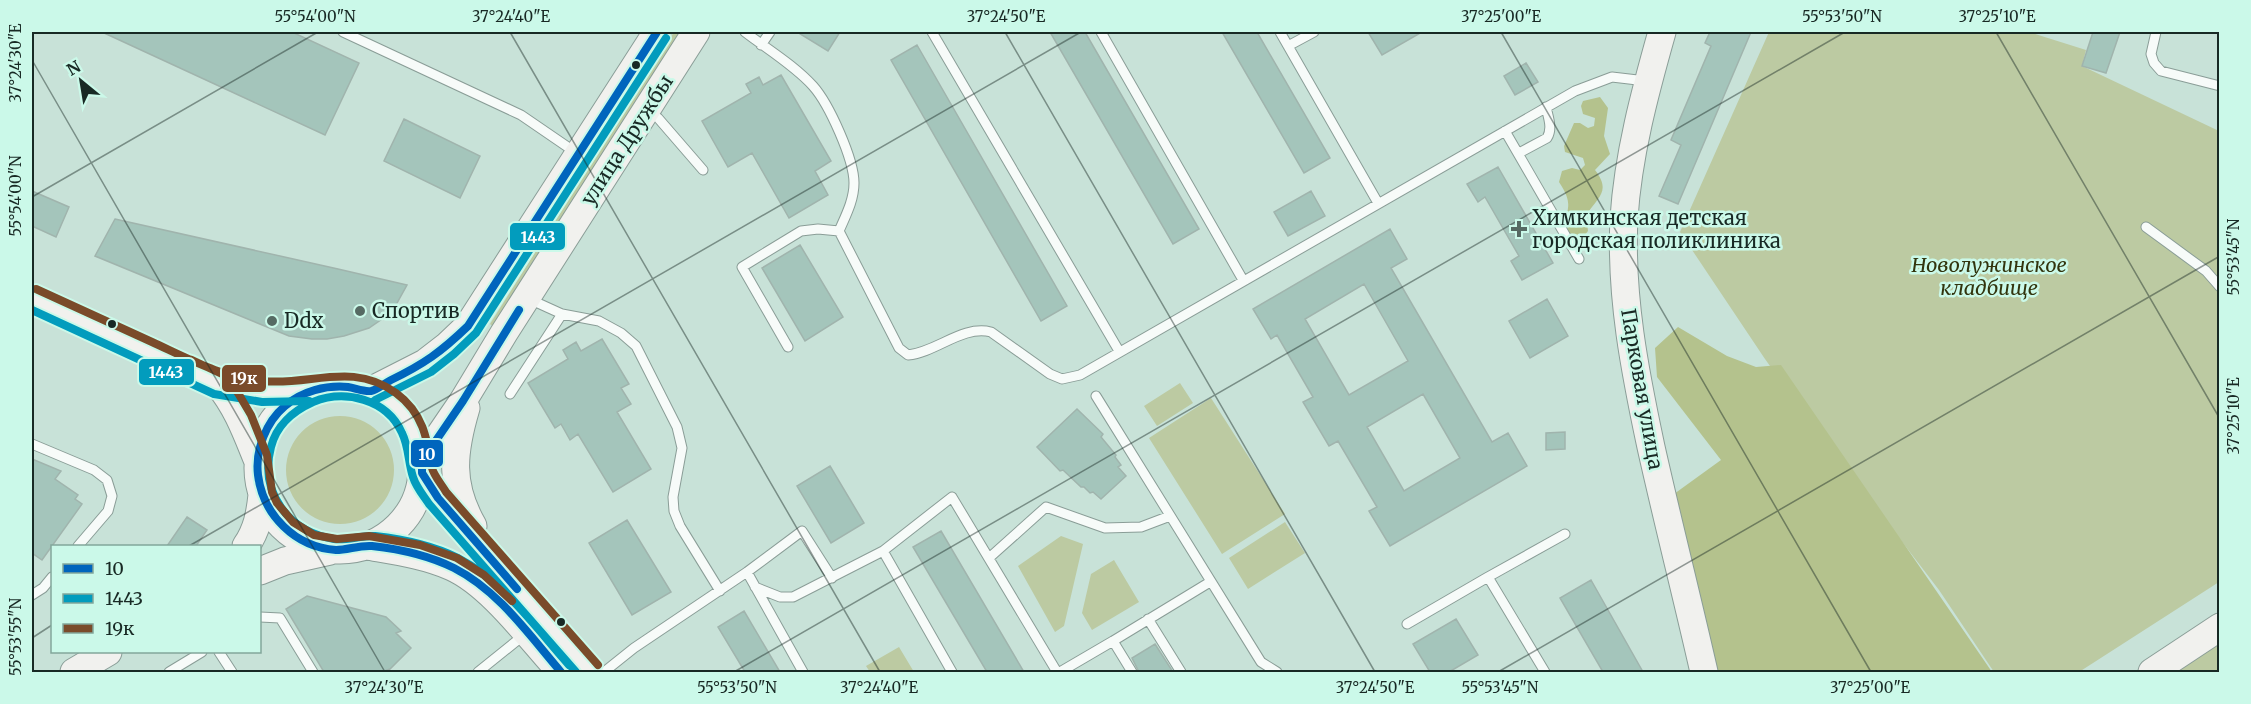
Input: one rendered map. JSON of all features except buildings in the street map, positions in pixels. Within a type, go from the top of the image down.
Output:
[{"type":"main road","name":"улица Дружбы","points":[[370,391],[425,363],[468,326],[577,153],[657,32]]},
{"type":"main road","name":"улица Дружбы","points":[[422,467],[526,298],[696,32]]},
{"type":"main road","name":"Парковая улица","points":[[1662,32],[1648,82],[1632,156],[1624,218],[1625,294],[1634,370],[1704,672]]},
{"type":"main road","points":[[32,299],[218,384],[263,392],[309,391],[329,386],[350,386],[370,391],[390,402],[406,418],[417,439],[422,467],[438,498],[590,672]]},
{"type":"main road","points":[[474,382],[457,439],[454,469],[457,491],[466,515],[491,559]]},
{"type":"main road","points":[[218,384],[242,420],[257,459]]},
{"type":"main road","points":[[309,391],[290,402],[274,418],[262,437],[257,459],[258,479],[268,508],[286,530],[310,545],[337,550]]},
{"type":"main road","points":[[367,546],[388,534],[405,518],[417,496],[422,467]]},
{"type":"main road","points":[[247,545],[254,534],[260,514],[262,495]]},
{"type":"main road","points":[[261,571],[301,557],[367,546],[417,555],[453,568],[478,583],[500,602],[561,672]]},
{"type":"main road","points":[[2152,672],[2220,627]]},
{"type":"main road","points":[[74,672],[105,653]]},
{"type":"lane","points":[[343,32],[521,115],[577,153]]},
{"type":"lane","points":[[745,32],[814,88],[840,134],[850,160],[854,182],[852,202],[839,231]]},
{"type":"lane","points":[[761,45],[770,32]]},
{"type":"lane","points":[[932,32],[1119,351]]},
{"type":"lane","points":[[1101,32],[1244,280]]},
{"type":"lane","points":[[1280,32],[1378,203]]},
{"type":"lane","points":[[1288,46],[1314,32]]},
{"type":"lane","points":[[2156,32],[2151,54],[2154,63],[2161,71],[2220,86]]},
{"type":"lane","points":[[839,231],[899,348],[908,355],[920,354],[970,331],[982,330],[991,332],[1050,374],[1062,379],[1080,375],[1584,86],[1612,77],[1648,82]]},
{"type":"lane","points":[[1519,153],[1547,138],[1550,133],[1546,107]]},
{"type":"lane","points":[[646,110],[658,118],[703,170]]},
{"type":"lane","points":[[1505,131],[1579,259]]},
{"type":"lane","points":[[2146,227],[2206,272],[2220,287]]},
{"type":"lane","points":[[788,347],[742,267],[801,231],[818,229],[839,231]]},
{"type":"lane","points":[[526,298],[562,314],[599,321],[621,333],[636,346],[677,427],[682,448],[673,497],[674,511],[720,591]]},
{"type":"lane","points":[[510,394],[562,314]]},
{"type":"lane","points":[[1096,396],[1261,662],[1277,672]]},
{"type":"lane","points":[[32,444],[94,470],[107,480],[112,496],[108,511],[79,545]]},
{"type":"lane","points":[[755,587],[780,597],[793,597],[883,551],[952,497],[1059,672],[1210,582]]},
{"type":"lane","points":[[988,558],[1046,507],[1105,528],[1141,527],[1170,516]]},
{"type":"lane","points":[[604,672],[634,648],[720,591],[802,531],[832,578]]},
{"type":"lane","points":[[1407,624],[1564,534]]},
{"type":"lane","points":[[883,551],[952,672]]},
{"type":"lane","points":[[747,572],[803,672]]},
{"type":"lane","points":[[1488,577],[1545,672]]},
{"type":"lane","points":[[32,595],[43,588],[51,578]]},
{"type":"lane","points":[[261,617],[280,618],[313,672]]},
{"type":"lane","points":[[1149,619],[1181,672]]},
{"type":"lane","points":[[478,672],[526,634]]},
{"type":"lane","points":[[1113,640],[1132,672]]},
{"type":"lane","points":[[169,672],[199,653]]},
{"type":"lane","points":[[220,653],[232,672]]},
{"type":"green space","points":[[674,32],[681,32],[495,328],[490,324]]},
{"type":"green space","name":"Новолужинское кладбище","points":[[1769,32],[2029,32],[2086,50],[2082,66],[2219,131],[2219,582],[2079,672],[1994,672],[1939,590],[1765,359],[1680,232]]},
{"type":"green space","points":[[1600,97],[1608,108],[1604,136],[1610,154],[1595,170],[1603,188],[1599,198],[1586,215],[1588,231],[1584,236],[1568,233],[1568,203],[1559,182],[1562,171],[1572,168],[1580,170],[1585,165],[1583,158],[1565,152],[1564,146],[1574,123],[1580,123],[1588,128],[1594,126],[1595,118],[1583,114],[1581,106],[1583,101]]},
{"type":"green space","points":[[1678,327],[1727,356],[1756,367],[1781,365],[1992,672],[1717,672],[1674,494],[1721,460],[1657,377],[1655,348]]},
{"type":"green space","points":[[1180,383],[1193,403],[1157,426],[1144,406]]},
{"type":"green space","points":[[1211,398],[1285,514],[1222,554],[1149,438]]},
{"type":"green space","points":[[340,416],[361,420],[378,432],[390,449],[394,470],[390,491],[378,508],[361,520],[340,524],[319,520],[302,508],[290,491],[286,470],[290,449],[302,432],[319,420]]},
{"type":"green space","points":[[1285,522],[1305,553],[1248,589],[1229,558]]},
{"type":"green space","points":[[1061,536],[1083,544],[1064,626],[1055,632],[1018,566]]},
{"type":"green space","points":[[1114,560],[1139,602],[1092,630],[1082,613],[1091,574]]},
{"type":"green space","points":[[2219,642],[2219,672],[2174,672]]},
{"type":"green space","points":[[899,647],[914,672],[870,672],[866,666]]},
{"type":"transit line","name":"10","points":[[561,672],[499,601],[454,568],[425,557],[382,547],[367,546],[336,550],[321,548],[295,535],[274,516],[267,503],[258,475],[258,456],[263,437],[272,420],[285,406],[299,396],[331,387],[371,391],[432,357],[468,326],[657,32]]},
{"type":"transit line","name":"1443","points":[[375,400],[431,372],[476,333],[666,38]]},
{"type":"transit line","name":"19к","points":[[36,289],[220,372],[248,379],[281,382],[347,376],[363,378],[396,393],[418,418],[426,436],[433,471],[446,492],[598,665]]},
{"type":"transit line","name":"1443","points":[[32,310],[214,394],[262,402],[309,401]]},
{"type":"transit line","name":"10","points":[[517,589],[438,498],[422,473],[422,461],[463,401],[519,310]]},
{"type":"transit line","name":"19к","points":[[192,360],[224,375],[238,393],[251,415],[267,455],[272,492],[277,503],[293,522],[314,535],[337,539],[369,536],[420,545],[457,558],[484,575],[512,601]]},
{"type":"transit line","name":"1443","points":[[569,665],[504,592],[475,568],[458,558],[428,547],[385,537],[334,539],[318,535],[291,519],[281,508],[274,494],[269,480],[268,464],[273,439],[286,420],[313,402],[325,398],[351,397],[376,405],[386,412],[402,433],[414,481],[429,504],[576,672]]},
{"type":"place","name":"Химкинская детская городская поликлиника","points":[[1519,229]]},
{"type":"place","name":"Спортив","points":[[360,311]]},
{"type":"place","name":"Ddx","points":[[272,321]]}]
